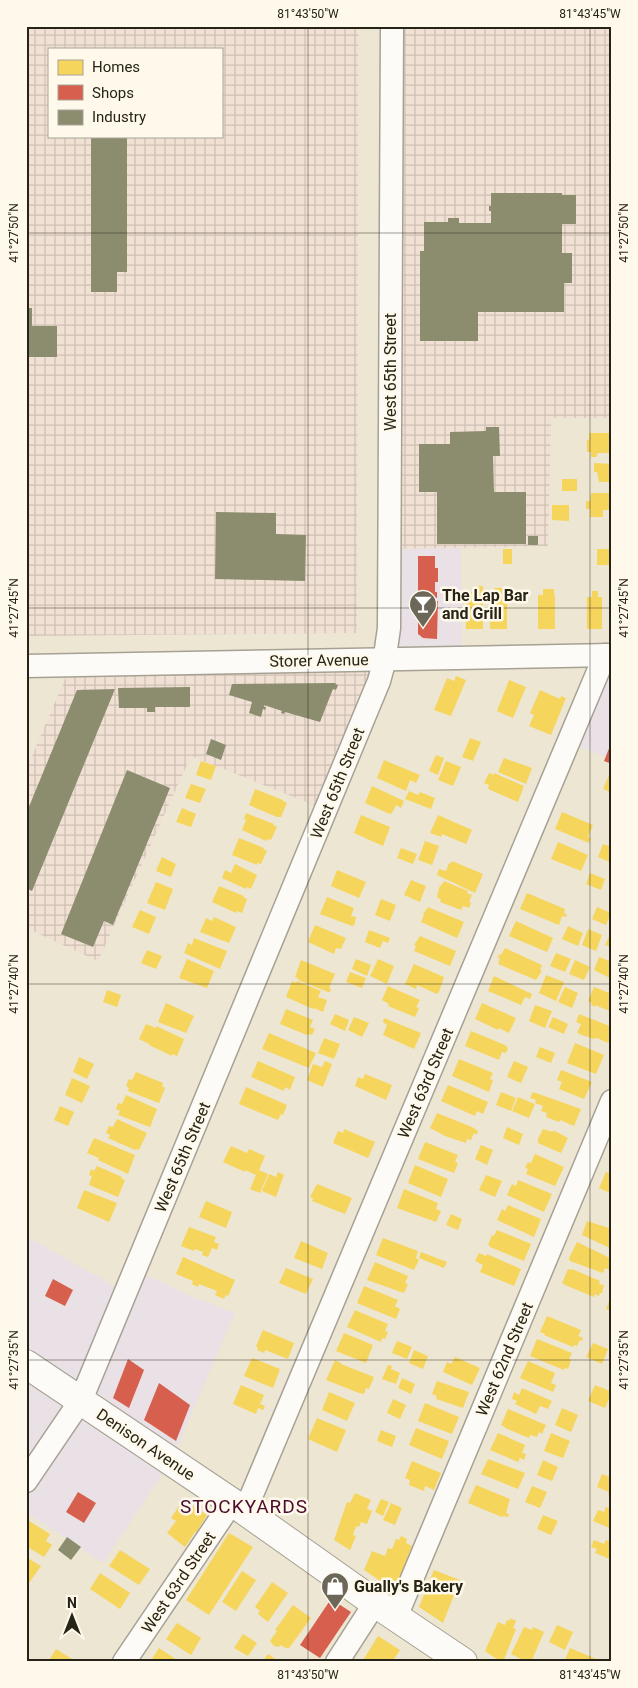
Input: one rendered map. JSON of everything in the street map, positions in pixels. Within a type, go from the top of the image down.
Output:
[{"type":"main road","name":"Denison Avenue","points":[[26,1364],[239,1506],[463,1662]]},
{"type":"street","name":"West 65th Street","points":[[26,1481],[81,1400],[379,681],[385,659],[389,628],[392,26]]},
{"type":"street","name":"Storer Avenue","points":[[26,666],[608,655]]},
{"type":"street","name":"West 63rd Street","points":[[124,1662],[239,1506],[608,655]]},
{"type":"street","name":"West 62nd Street","points":[[337,1662],[386,1610],[612,1101]]},
{"type":"shaded area","points":[[26,26],[358,26],[357,633],[26,636]]},
{"type":"shaded area","points":[[392,26],[612,26],[612,418],[551,418],[548,546],[389,549]]},
{"type":"shaded area","points":[[461,548],[462,658],[385,659],[389,549]]},
{"type":"shaded area","points":[[612,655],[612,760],[568,742]]},
{"type":"shaded area","points":[[385,659],[326,810],[191,756],[98,961],[26,928],[26,770],[71,665]]},
{"type":"shaded area","points":[[26,1236],[125,1292],[135,1270],[193,1297],[235,1313],[171,1461],[103,1563],[26,1512]]},
{"type":"building: Homes","points":[[589,433],[612,433],[612,453],[598,453],[596,457],[591,457],[591,452],[587,452]]},
{"type":"building: Homes","points":[[594,463],[612,464],[612,482],[599,482],[597,472],[594,472]]},
{"type":"building: Homes","points":[[562,479],[577,479],[577,491],[562,491]]},
{"type":"building: Homes","points":[[591,493],[612,493],[612,510],[603,510],[603,517],[590,517],[590,509],[586,509],[586,501],[590,501]]},
{"type":"building: Homes","points":[[552,505],[569,505],[569,521],[552,520]]},
{"type":"building: Homes","points":[[503,549],[512,549],[512,564],[503,564]]},
{"type":"building: Homes","points":[[597,549],[610,549],[610,565],[597,565]]},
{"type":"building: Homes","points":[[483,586],[483,629],[466,629],[465,592],[475,592],[475,587]]},
{"type":"building: Homes","points":[[494,588],[503,588],[503,593],[507,593],[507,629],[490,629],[490,602],[491,593],[494,593]]},
{"type":"building: Homes","points":[[543,589],[554,589],[555,629],[538,629],[538,595],[543,595]]},
{"type":"building: Homes","points":[[592,591],[598,591],[598,597],[602,597],[602,629],[587,629],[587,597],[592,597]]},
{"type":"building: Homes","points":[[456,676],[466,680],[451,716],[434,710],[447,678],[454,681]]},
{"type":"building: Homes","points":[[509,680],[526,687],[513,718],[497,711]]},
{"type":"building: Homes","points":[[540,690],[560,699],[561,696],[566,698],[551,735],[529,726],[534,715],[530,713]]},
{"type":"building: Homes","points":[[470,738],[481,742],[473,761],[462,757]]},
{"type":"building: Homes","points":[[436,755],[444,758],[438,775],[429,771]]},
{"type":"building: Homes","points":[[504,758],[532,768],[526,784],[498,772]]},
{"type":"building: Homes","points":[[384,760],[420,775],[416,783],[410,780],[406,791],[377,778]]},
{"type":"building: Homes","points":[[201,761],[216,766],[211,780],[196,775]]},
{"type":"building: Homes","points":[[446,761],[461,767],[453,786],[438,780]]},
{"type":"building: Homes","points":[[489,773],[494,775],[494,773],[524,786],[518,802],[488,789],[489,785],[484,783]]},
{"type":"building: Homes","points":[[609,775],[612,776],[612,793],[603,789]]},
{"type":"building: Homes","points":[[191,784],[206,789],[200,803],[185,798]]},
{"type":"building: Homes","points":[[372,786],[404,801],[401,808],[396,805],[390,814],[365,803]]},
{"type":"building: Homes","points":[[255,789],[287,803],[281,817],[249,805]]},
{"type":"building: Homes","points":[[409,791],[418,795],[420,792],[435,798],[431,809],[405,799]]},
{"type":"building: Homes","points":[[182,808],[196,814],[191,827],[176,822]]},
{"type":"building: Homes","points":[[562,812],[593,825],[588,837],[591,838],[589,843],[555,829]]},
{"type":"building: Homes","points":[[246,813],[277,827],[271,840],[267,839],[266,841],[242,830],[246,820],[244,819]]},
{"type":"building: Homes","points":[[361,815],[390,827],[383,846],[354,833]]},
{"type":"building: Homes","points":[[438,815],[472,830],[466,844],[442,834],[441,837],[430,833]]},
{"type":"building: Homes","points":[[239,838],[267,851],[261,864],[257,863],[257,865],[232,855]]},
{"type":"building: Homes","points":[[425,841],[439,846],[432,865],[418,860]]},
{"type":"building: Homes","points":[[558,842],[588,855],[581,871],[551,859]]},
{"type":"building: Homes","points":[[603,844],[612,847],[612,863],[598,857]]},
{"type":"building: Homes","points":[[401,848],[417,854],[413,864],[397,858]]},
{"type":"building: Homes","points":[[162,857],[176,864],[171,877],[156,871]]},
{"type":"building: Homes","points":[[452,861],[483,874],[475,893],[437,875],[439,869],[446,871],[449,863]]},
{"type":"building: Homes","points":[[235,864],[257,875],[251,889],[247,887],[246,889],[222,878],[225,870],[231,873]]},
{"type":"building: Homes","points":[[337,870],[366,882],[359,898],[331,886]]},
{"type":"building: Homes","points":[[590,873],[605,879],[601,890],[586,884]]},
{"type":"building: Homes","points":[[411,880],[426,886],[420,902],[404,895]]},
{"type":"building: Homes","points":[[444,881],[468,891],[467,893],[472,895],[469,908],[463,906],[461,910],[440,902],[441,900],[437,897],[440,885]]},
{"type":"building: Homes","points":[[156,882],[173,889],[165,910],[147,903]]},
{"type":"building: Homes","points":[[219,886],[247,899],[242,913],[237,911],[236,913],[212,902]]},
{"type":"building: Homes","points":[[527,893],[565,909],[566,917],[562,916],[559,925],[520,909]]},
{"type":"building: Homes","points":[[327,897],[354,908],[351,916],[356,917],[354,926],[320,914]]},
{"type":"building: Homes","points":[[381,899],[396,905],[390,921],[375,915]]},
{"type":"building: Homes","points":[[428,907],[464,922],[457,938],[421,922],[423,914]]},
{"type":"building: Homes","points":[[597,907],[611,913],[606,925],[592,919]]},
{"type":"building: Homes","points":[[140,910],[156,917],[149,934],[132,927]]},
{"type":"building: Homes","points":[[214,917],[236,927],[229,943],[200,932],[206,918],[212,921]]},
{"type":"building: Homes","points":[[516,921],[553,938],[547,952],[509,936]]},
{"type":"building: Homes","points":[[315,925],[346,938],[341,949],[336,948],[334,954],[308,942]]},
{"type":"building: Homes","points":[[568,926],[583,933],[578,946],[562,939]]},
{"type":"building: Homes","points":[[588,929],[602,935],[596,951],[582,945]]},
{"type":"building: Homes","points":[[369,930],[390,938],[388,943],[383,941],[380,948],[365,942]]},
{"type":"building: Homes","points":[[612,930],[612,947],[605,945]]},
{"type":"building: Homes","points":[[420,936],[456,951],[450,966],[414,951],[416,946],[414,945]]},
{"type":"building: Homes","points":[[194,938],[227,951],[220,969],[184,953],[188,943],[192,945]]},
{"type":"building: Homes","points":[[505,948],[542,965],[540,970],[542,971],[536,980],[498,964],[499,954],[501,955]]},
{"type":"building: Homes","points":[[147,950],[162,956],[156,969],[141,963]]},
{"type":"building: Homes","points":[[556,953],[571,959],[565,972],[550,966]]},
{"type":"building: Homes","points":[[599,957],[612,962],[612,979],[594,970]]},
{"type":"building: Homes","points":[[187,959],[214,971],[207,988],[179,978]]},
{"type":"building: Homes","points":[[356,959],[371,965],[367,976],[352,969]]},
{"type":"building: Homes","points":[[378,959],[394,966],[387,984],[370,976]]},
{"type":"building: Homes","points":[[301,960],[335,974],[329,988],[331,989],[330,992],[298,980],[295,977]]},
{"type":"building: Homes","points":[[575,960],[590,967],[584,980],[569,974]]},
{"type":"building: Homes","points":[[414,964],[444,977],[437,994],[417,985],[416,989],[405,984]]},
{"type":"building: Homes","points":[[350,972],[366,978],[362,988],[346,982]]},
{"type":"building: Homes","points":[[546,975],[564,982],[556,1001],[539,993]]},
{"type":"building: Homes","points":[[494,976],[532,994],[530,999],[525,997],[521,1005],[488,991]]},
{"type":"building: Homes","points":[[292,981],[296,983],[297,981],[321,991],[318,997],[327,1000],[323,1012],[286,997]]},
{"type":"building: Homes","points":[[388,986],[420,1000],[416,1007],[419,1008],[415,1017],[388,1006],[389,1004],[382,1000]]},
{"type":"building: Homes","points":[[565,987],[578,993],[572,1008],[558,1002]]},
{"type":"building: Homes","points":[[594,987],[612,994],[612,1012],[595,1005],[595,1007],[588,1001]]},
{"type":"building: Homes","points":[[107,990],[121,995],[117,1007],[103,1002]]},
{"type":"building: Homes","points":[[166,1003],[194,1016],[186,1033],[158,1022]]},
{"type":"building: Homes","points":[[482,1003],[516,1018],[509,1033],[475,1019]]},
{"type":"building: Homes","points":[[535,1005],[552,1011],[545,1028],[529,1021]]},
{"type":"building: Homes","points":[[286,1009],[313,1020],[310,1027],[315,1029],[312,1035],[307,1035],[280,1024]]},
{"type":"building: Homes","points":[[335,1014],[349,1020],[345,1031],[330,1024]]},
{"type":"building: Homes","points":[[579,1014],[612,1027],[612,1035],[608,1043],[577,1033],[581,1024],[576,1022]]},
{"type":"building: Homes","points":[[354,1017],[369,1023],[362,1037],[348,1030]]},
{"type":"building: Homes","points":[[553,1017],[568,1024],[564,1034],[548,1027]]},
{"type":"building: Homes","points":[[384,1018],[421,1033],[414,1049],[383,1035],[387,1025],[383,1022]]},
{"type":"building: Homes","points":[[146,1024],[156,1028],[156,1026],[184,1039],[177,1056],[172,1054],[172,1056],[139,1039]]},
{"type":"building: Homes","points":[[471,1031],[505,1045],[508,1048],[507,1051],[505,1053],[502,1052],[499,1060],[465,1046]]},
{"type":"building: Homes","points":[[269,1033],[316,1053],[309,1068],[262,1049]]},
{"type":"building: Homes","points":[[324,1038],[340,1044],[334,1059],[318,1053]]},
{"type":"building: Homes","points":[[575,1043],[604,1055],[596,1074],[567,1063]]},
{"type":"building: Homes","points":[[540,1047],[555,1053],[551,1063],[536,1057]]},
{"type":"building: Homes","points":[[79,1057],[94,1064],[87,1079],[73,1072]]},
{"type":"building: Homes","points":[[459,1059],[493,1073],[490,1079],[493,1080],[489,1092],[452,1076]]},
{"type":"building: Homes","points":[[258,1061],[295,1077],[290,1090],[285,1087],[284,1091],[251,1077]]},
{"type":"building: Homes","points":[[325,1061],[332,1064],[323,1087],[307,1080],[313,1064],[322,1067]]},
{"type":"building: Homes","points":[[514,1061],[528,1067],[521,1083],[507,1077]]},
{"type":"building: Homes","points":[[561,1070],[592,1082],[584,1099],[559,1089],[562,1082],[557,1080]]},
{"type":"building: Homes","points":[[136,1072],[163,1083],[162,1086],[165,1088],[159,1103],[128,1091],[129,1088],[126,1086],[129,1079],[132,1080]]},
{"type":"building: Homes","points":[[365,1074],[392,1085],[386,1100],[355,1086],[358,1077],[363,1079]]},
{"type":"building: Homes","points":[[72,1078],[90,1086],[82,1103],[65,1095]]},
{"type":"building: Homes","points":[[448,1085],[488,1102],[483,1114],[477,1111],[475,1116],[441,1101]]},
{"type":"building: Homes","points":[[246,1087],[287,1105],[283,1115],[281,1114],[278,1120],[239,1104]]},
{"type":"building: Homes","points":[[501,1092],[516,1098],[511,1111],[496,1105]]},
{"type":"building: Homes","points":[[533,1092],[581,1109],[574,1126],[546,1117],[547,1113],[541,1111],[543,1106],[535,1103],[536,1100],[530,1098]]},
{"type":"building: Homes","points":[[126,1095],[157,1109],[150,1127],[118,1115],[120,1111],[116,1109],[118,1103],[122,1104]]},
{"type":"building: Homes","points":[[518,1097],[535,1104],[529,1118],[512,1111]]},
{"type":"building: Homes","points":[[60,1106],[74,1112],[68,1126],[54,1120]]},
{"type":"building: Homes","points":[[437,1113],[472,1127],[478,1131],[477,1135],[474,1133],[471,1140],[467,1139],[466,1143],[445,1136],[430,1128]]},
{"type":"building: Homes","points":[[117,1119],[147,1133],[139,1150],[108,1138],[110,1135],[106,1133],[109,1126],[113,1127]]},
{"type":"building: Homes","points":[[507,1127],[523,1134],[519,1145],[503,1138]]},
{"type":"building: Homes","points":[[344,1129],[375,1142],[368,1158],[333,1143],[338,1131],[343,1133]]},
{"type":"building: Homes","points":[[543,1129],[553,1132],[553,1130],[568,1138],[561,1153],[538,1143]]},
{"type":"building: Homes","points":[[94,1138],[135,1155],[128,1174],[87,1153]]},
{"type":"building: Homes","points":[[425,1142],[458,1155],[455,1162],[458,1163],[454,1173],[418,1159]]},
{"type":"building: Homes","points":[[481,1145],[493,1150],[487,1165],[475,1159]]},
{"type":"building: Homes","points":[[231,1146],[247,1153],[249,1149],[265,1156],[259,1170],[268,1174],[260,1193],[250,1189],[256,1175],[223,1162]]},
{"type":"building: Homes","points":[[535,1154],[564,1167],[555,1186],[526,1174],[528,1169],[525,1168],[528,1162],[531,1163]]},
{"type":"building: Homes","points":[[415,1165],[448,1179],[441,1197],[408,1183]]},
{"type":"building: Homes","points":[[97,1166],[125,1180],[118,1197],[89,1185],[92,1176],[89,1175],[91,1169],[94,1171]]},
{"type":"building: Homes","points":[[278,1172],[284,1175],[276,1197],[262,1191],[269,1174],[276,1177]]},
{"type":"building: Homes","points":[[606,1172],[612,1174],[612,1194],[599,1188]]},
{"type":"building: Homes","points":[[486,1175],[502,1181],[495,1197],[479,1190]]},
{"type":"building: Homes","points":[[518,1180],[552,1194],[544,1212],[507,1195],[512,1184],[516,1186]]},
{"type":"building: Homes","points":[[317,1184],[352,1198],[345,1214],[312,1201],[313,1198],[310,1197]]},
{"type":"building: Homes","points":[[404,1189],[438,1203],[436,1209],[441,1211],[436,1222],[397,1208]]},
{"type":"building: Homes","points":[[84,1190],[117,1203],[109,1222],[77,1208]]},
{"type":"building: Homes","points":[[206,1201],[232,1212],[226,1228],[199,1217]]},
{"type":"building: Homes","points":[[508,1205],[541,1219],[534,1237],[497,1220],[502,1209],[505,1211]]},
{"type":"building: Homes","points":[[451,1214],[462,1219],[458,1230],[446,1225]]},
{"type":"building: Homes","points":[[587,1221],[612,1229],[612,1249],[582,1235]]},
{"type":"building: Homes","points":[[189,1227],[216,1237],[214,1242],[219,1244],[217,1250],[212,1248],[208,1257],[202,1255],[203,1252],[181,1246]]},
{"type":"building: Homes","points":[[497,1230],[531,1244],[524,1261],[488,1245],[492,1235],[494,1236]]},
{"type":"building: Homes","points":[[383,1238],[418,1251],[416,1258],[419,1260],[414,1270],[376,1255]]},
{"type":"building: Homes","points":[[301,1241],[328,1253],[322,1269],[294,1258]]},
{"type":"building: Homes","points":[[577,1242],[612,1259],[609,1270],[605,1268],[603,1273],[570,1261],[569,1258]]},
{"type":"building: Homes","points":[[421,1252],[447,1262],[444,1268],[419,1258]]},
{"type":"building: Homes","points":[[479,1253],[486,1256],[487,1254],[521,1269],[514,1286],[480,1272],[483,1265],[475,1261]]},
{"type":"building: Homes","points":[[183,1257],[235,1280],[228,1296],[226,1295],[224,1299],[215,1295],[217,1291],[199,1284],[198,1287],[192,1284],[193,1281],[176,1274]]},
{"type":"building: Homes","points":[[375,1262],[408,1276],[405,1283],[408,1284],[404,1293],[367,1280]]},
{"type":"building: Homes","points":[[286,1268],[313,1279],[306,1294],[279,1283]]},
{"type":"building: Homes","points":[[568,1269],[600,1281],[599,1284],[604,1285],[602,1293],[599,1296],[595,1294],[594,1297],[562,1283]]},
{"type":"building: Homes","points":[[364,1286],[398,1300],[395,1306],[400,1309],[396,1319],[357,1303]]},
{"type":"building: Homes","points":[[612,1294],[612,1311],[606,1309]]},
{"type":"building: Homes","points":[[355,1310],[388,1324],[385,1331],[388,1332],[385,1339],[382,1338],[381,1342],[347,1327]]},
{"type":"building: Homes","points":[[547,1316],[581,1330],[578,1336],[583,1338],[582,1341],[580,1340],[577,1346],[574,1345],[573,1347],[544,1335],[540,1332]]},
{"type":"building: Homes","points":[[263,1330],[294,1343],[288,1359],[265,1350],[264,1353],[257,1350],[256,1346]]},
{"type":"building: Homes","points":[[344,1333],[373,1345],[366,1363],[336,1351]]},
{"type":"building: Homes","points":[[537,1339],[572,1353],[568,1369],[565,1368],[564,1370],[530,1356]]},
{"type":"building: Homes","points":[[397,1341],[412,1347],[407,1359],[392,1353]]},
{"type":"building: Homes","points":[[593,1343],[608,1349],[602,1364],[586,1357]]},
{"type":"building: Homes","points":[[414,1350],[428,1356],[423,1369],[409,1363]]},
{"type":"building: Homes","points":[[455,1357],[480,1368],[472,1385],[443,1372],[447,1362],[451,1364]]},
{"type":"building: Homes","points":[[252,1358],[280,1369],[273,1388],[244,1376]]},
{"type":"building: Homes","points":[[335,1360],[374,1377],[369,1389],[366,1388],[364,1394],[326,1380]]},
{"type":"building: Homes","points":[[528,1361],[555,1373],[551,1383],[556,1385],[553,1392],[520,1378]]},
{"type":"building: Homes","points":[[388,1365],[392,1366],[391,1369],[400,1373],[396,1384],[382,1379]]},
{"type":"building: Homes","points":[[402,1378],[415,1384],[411,1394],[398,1388]]},
{"type":"building: Homes","points":[[437,1381],[469,1392],[463,1408],[436,1399],[437,1396],[432,1394]]},
{"type":"building: Homes","points":[[241,1385],[264,1395],[260,1404],[265,1406],[263,1410],[258,1408],[256,1414],[233,1404]]},
{"type":"building: Homes","points":[[595,1385],[612,1392],[605,1408],[588,1401]]},
{"type":"building: Homes","points":[[522,1388],[552,1401],[548,1409],[540,1406],[536,1414],[515,1404],[517,1401],[512,1399],[514,1392],[519,1395]]},
{"type":"building: Homes","points":[[329,1392],[355,1403],[347,1421],[322,1410]]},
{"type":"building: Homes","points":[[393,1399],[406,1405],[400,1419],[387,1413]]},
{"type":"building: Homes","points":[[425,1403],[459,1417],[452,1434],[418,1421]]},
{"type":"building: Homes","points":[[562,1408],[578,1415],[571,1432],[555,1425]]},
{"type":"building: Homes","points":[[508,1409],[546,1425],[542,1434],[539,1432],[537,1437],[530,1435],[529,1438],[505,1428],[501,1425]]},
{"type":"building: Homes","points":[[317,1418],[346,1430],[337,1452],[308,1439]]},
{"type":"building: Homes","points":[[416,1428],[449,1441],[442,1459],[409,1445]]},
{"type":"building: Homes","points":[[381,1430],[396,1436],[392,1447],[377,1441]]},
{"type":"building: Homes","points":[[498,1433],[525,1445],[522,1453],[526,1454],[524,1460],[520,1458],[518,1462],[490,1450]]},
{"type":"building: Homes","points":[[551,1433],[570,1441],[563,1458],[544,1451]]},
{"type":"building: Homes","points":[[488,1459],[525,1473],[518,1489],[481,1474]]},
{"type":"building: Homes","points":[[543,1460],[558,1467],[552,1481],[537,1475]]},
{"type":"building: Homes","points":[[412,1461],[441,1473],[434,1490],[425,1486],[424,1491],[409,1485],[410,1480],[405,1478]]},
{"type":"building: Homes","points":[[602,1474],[612,1478],[612,1497],[608,1495],[609,1492],[597,1487]]},
{"type":"building: Homes","points":[[476,1485],[510,1499],[506,1513],[509,1514],[508,1517],[502,1517],[468,1503]]},
{"type":"building: Homes","points":[[532,1486],[547,1492],[540,1508],[525,1502]]},
{"type":"building: Homes","points":[[355,1493],[371,1500],[367,1509],[372,1511],[367,1524],[361,1522],[359,1527],[356,1526],[353,1535],[356,1536],[350,1550],[334,1540],[347,1502],[350,1503]]},
{"type":"building: Homes","points":[[381,1499],[389,1502],[383,1516],[375,1512]]},
{"type":"building: Homes","points":[[183,1500],[207,1515],[185,1547],[167,1533],[176,1521],[171,1518]]},
{"type":"building: Homes","points":[[391,1503],[402,1508],[395,1525],[383,1520]]},
{"type":"building: Homes","points":[[606,1507],[612,1509],[612,1529],[593,1521],[598,1510],[604,1512]]},
{"type":"building: Homes","points":[[543,1515],[558,1521],[551,1535],[537,1529]]},
{"type":"building: Homes","points":[[26,1519],[50,1534],[46,1541],[52,1545],[44,1557],[26,1546],[28,1542],[26,1541]]},
{"type":"building: Homes","points":[[229,1533],[253,1547],[209,1615],[186,1600]]},
{"type":"building: Homes","points":[[401,1536],[407,1539],[406,1543],[412,1546],[403,1569],[404,1572],[395,1591],[364,1570],[372,1551],[385,1556],[388,1548],[392,1549],[396,1539],[399,1540]]},
{"type":"building: Homes","points":[[594,1540],[604,1544],[606,1540],[612,1542],[612,1560],[595,1553],[597,1549],[591,1547]]},
{"type":"building: Homes","points":[[120,1550],[150,1569],[139,1585],[109,1566]]},
{"type":"building: Homes","points":[[26,1557],[41,1566],[29,1583],[26,1581]]},
{"type":"building: Homes","points":[[434,1570],[460,1580],[443,1623],[419,1607]]},
{"type":"building: Homes","points":[[242,1571],[256,1580],[236,1611],[222,1602]]},
{"type":"building: Homes","points":[[100,1573],[130,1593],[120,1609],[90,1589]]},
{"type":"building: Homes","points":[[272,1582],[288,1593],[268,1622],[258,1614],[260,1611],[255,1607]]},
{"type":"building: Homes","points":[[293,1605],[311,1618],[289,1648],[280,1645],[279,1647],[274,1646],[270,1641],[277,1631],[275,1630]]},
{"type":"building: Homes","points":[[510,1618],[516,1621],[513,1628],[516,1629],[503,1662],[501,1662],[485,1651],[498,1622],[505,1625]]},
{"type":"building: Homes","points":[[177,1623],[201,1638],[191,1655],[166,1639]]},
{"type":"building: Homes","points":[[557,1625],[573,1632],[565,1650],[549,1642]]},
{"type":"building: Homes","points":[[524,1627],[532,1630],[533,1627],[544,1632],[531,1662],[511,1654]]},
{"type":"building: Homes","points":[[243,1634],[257,1643],[248,1656],[234,1648]]},
{"type":"building: Homes","points":[[378,1636],[400,1650],[392,1662],[362,1662]]},
{"type":"building: Homes","points":[[159,1648],[180,1662],[150,1662]]},
{"type":"building: Homes","points":[[570,1648],[596,1659],[595,1662],[564,1662]]},
{"type":"building: Homes","points":[[56,1649],[77,1662],[48,1662]]},
{"type":"building: Homes","points":[[268,1654],[280,1662],[262,1662]]},
{"type":"building: Shops","points":[[418,556],[435,556],[435,568],[438,568],[438,582],[435,582],[437,598],[435,598],[435,601],[438,601],[437,639],[423,638],[418,634]]},
{"type":"building: Shops","points":[[612,741],[612,764],[604,761]]},
{"type":"building: Shops","points":[[53,1279],[73,1290],[65,1306],[45,1296]]},
{"type":"building: Shops","points":[[128,1359],[144,1370],[129,1408],[113,1398]]},
{"type":"building: Shops","points":[[159,1383],[190,1405],[176,1441],[144,1420]]},
{"type":"building: Shops","points":[[78,1492],[96,1503],[84,1523],[66,1512]]},
{"type":"building: Shops","points":[[331,1599],[351,1612],[320,1658],[300,1645]]},
{"type":"building: Industry","points":[[91,138],[127,138],[127,272],[117,272],[117,292],[91,292]]},
{"type":"building: Industry","points":[[491,193],[562,193],[562,195],[576,195],[576,224],[562,224],[562,253],[572,253],[572,283],[564,283],[564,312],[478,312],[478,341],[420,341],[420,251],[424,251],[424,222],[448,222],[448,218],[459,218],[459,223],[491,223],[489,206],[491,206]]},
{"type":"building: Industry","points":[[26,308],[32,308],[32,326],[57,326],[57,357],[26,357]]},
{"type":"building: Industry","points":[[486,427],[499,427],[500,456],[493,456],[494,492],[526,492],[526,544],[437,544],[437,492],[419,492],[419,444],[450,444],[450,432],[486,431]]},
{"type":"building: Industry","points":[[216,512],[276,513],[276,534],[306,535],[305,581],[215,579]]},
{"type":"building: Industry","points":[[528,536],[538,536],[538,545],[528,545]]},
{"type":"building: Industry","points":[[336,683],[338,685],[336,690],[333,689],[320,722],[285,712],[284,714],[281,713],[282,711],[264,705],[266,707],[265,710],[263,709],[261,717],[249,713],[252,702],[229,695],[232,684]]},
{"type":"building: Industry","points":[[190,687],[190,707],[155,707],[155,712],[147,712],[147,708],[119,708],[118,688]]},
{"type":"building: Industry","points":[[115,689],[32,891],[26,888],[26,814],[77,690]]},
{"type":"building: Industry","points":[[211,739],[226,745],[221,760],[206,754]]},
{"type":"building: Industry","points":[[127,770],[170,788],[113,925],[104,921],[93,947],[61,934]]},
{"type":"building: Industry","points":[[67,1537],[81,1547],[71,1560],[58,1550]]},
{"type":"place","name":"The Lap Bar and Grill","points":[[423,628]]},
{"type":"place","name":"Gually's Bakery","points":[[335,1610]]},
{"type":"district","name":"STOCKYARDS","points":[[244,1506]]}]
